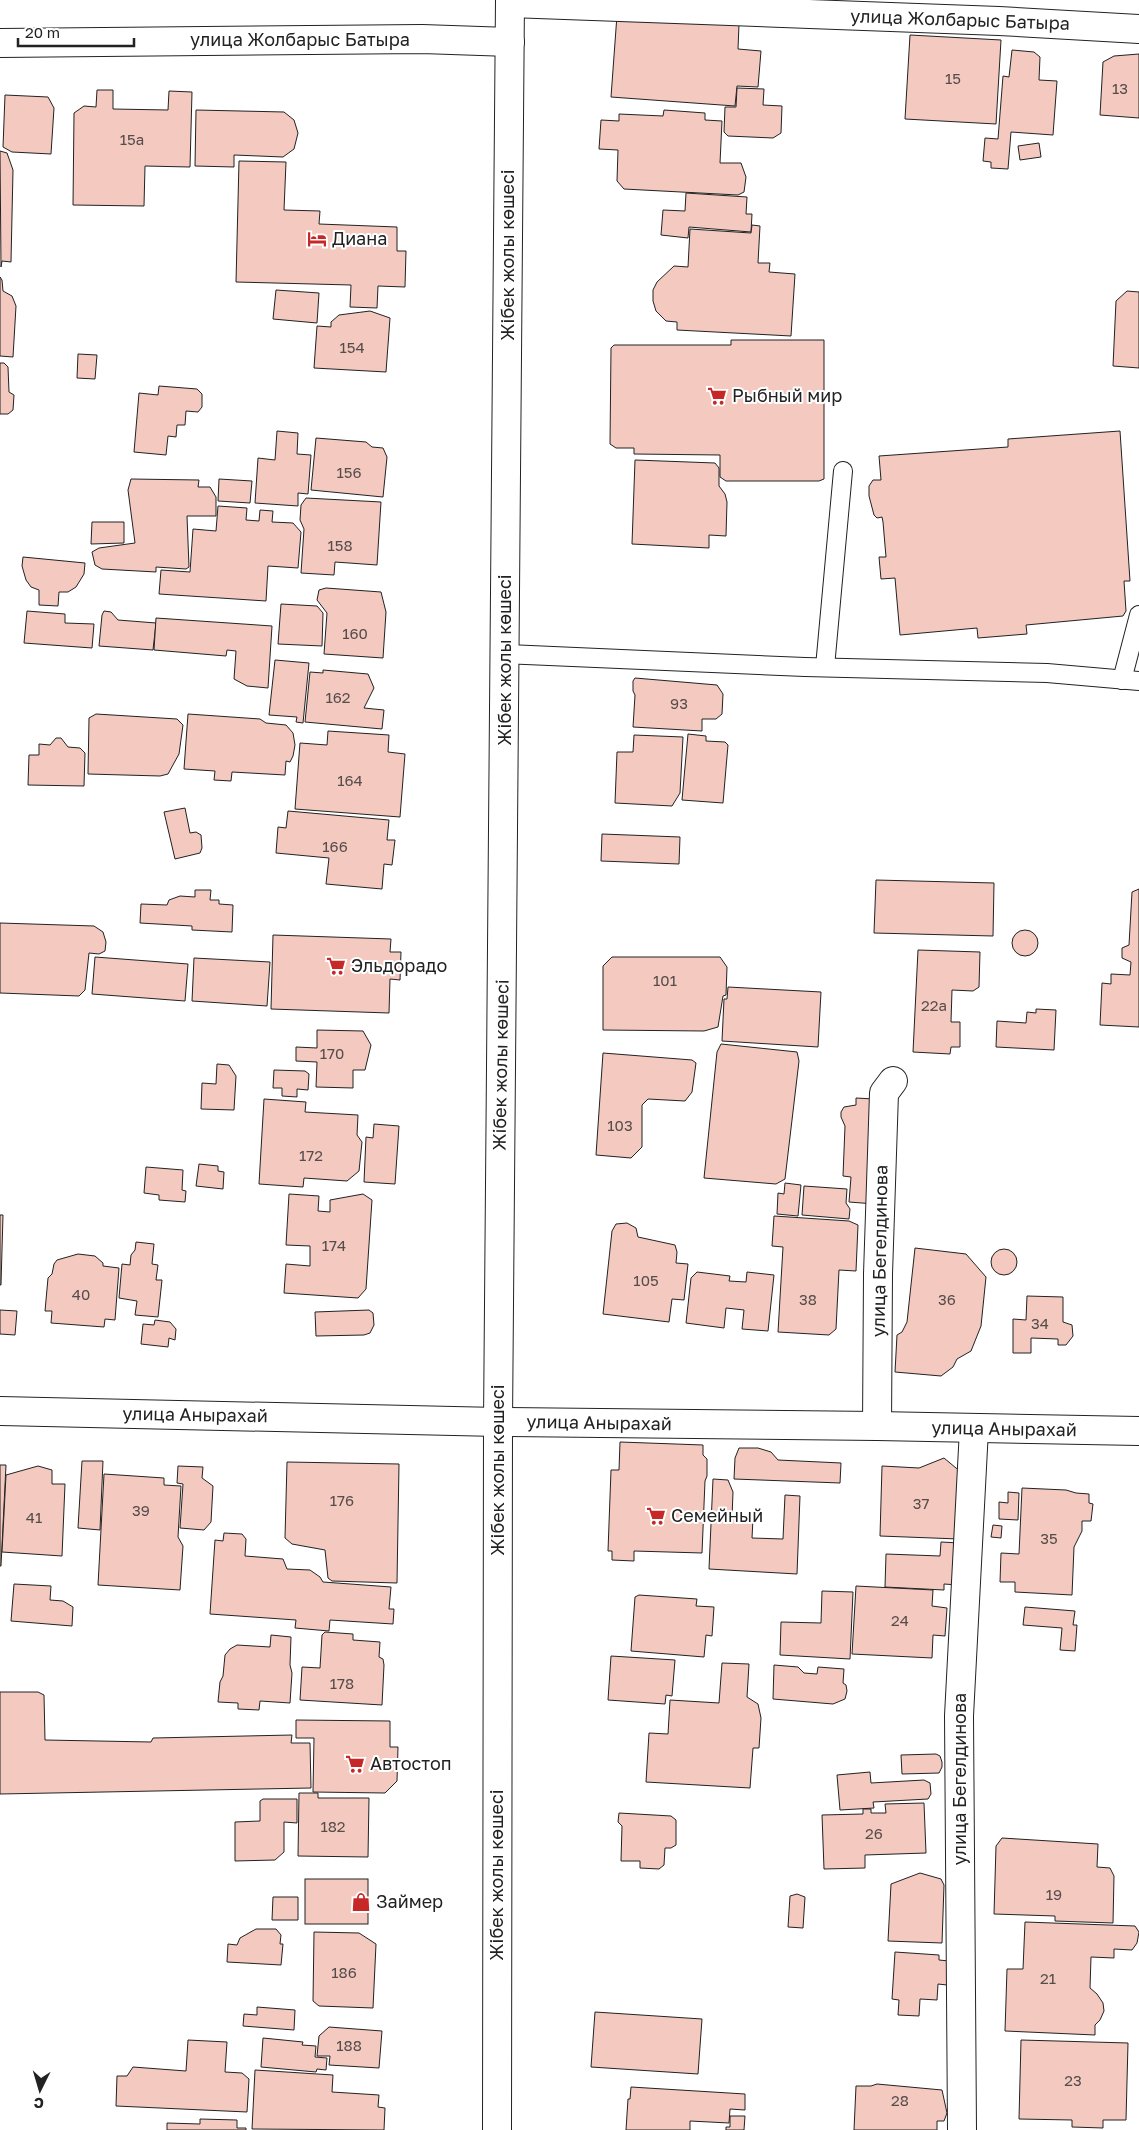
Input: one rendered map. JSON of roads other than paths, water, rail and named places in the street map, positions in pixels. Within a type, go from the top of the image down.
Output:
[{"type":"main road","name":"улица Жолбарыс Батыра","points":[[510,2],[1000,10],[1139,29]]},
{"type":"main road","name":"Жібек жолы көшесі","points":[[497,2130],[498,1422],[510,2]]},
{"type":"main road","name":"улица Жолбарыс Батыра","points":[[0,43],[412,39],[510,42]]},
{"type":"main road","name":"улица Бегелдинова","points":[[876,1426],[878,1274],[884,1093],[893,1080]]},
{"type":"main road","name":"улица Анырахай","points":[[0,1411],[498,1422],[1139,1431]]},
{"type":"main road","name":"улица Бегелдинова","points":[[962,2130],[959,1716],[974,1429]]},
{"type":"lane","points":[[825,667],[843,471]]},
{"type":"lane","points":[[505,654],[825,667],[1047,673],[1130,681],[1139,615]]},
{"type":"place","name":"Диана","points":[[317,239]]},
{"type":"place","name":"Рыбный мир","points":[[717,396]]},
{"type":"place","name":"Эльдорадо","points":[[336,966]]},
{"type":"place","name":"Семейный","points":[[656,1516]]},
{"type":"place","name":"Автостоп","points":[[355,1764]]},
{"type":"place","name":"Займер","points":[[361,1902]]}]
